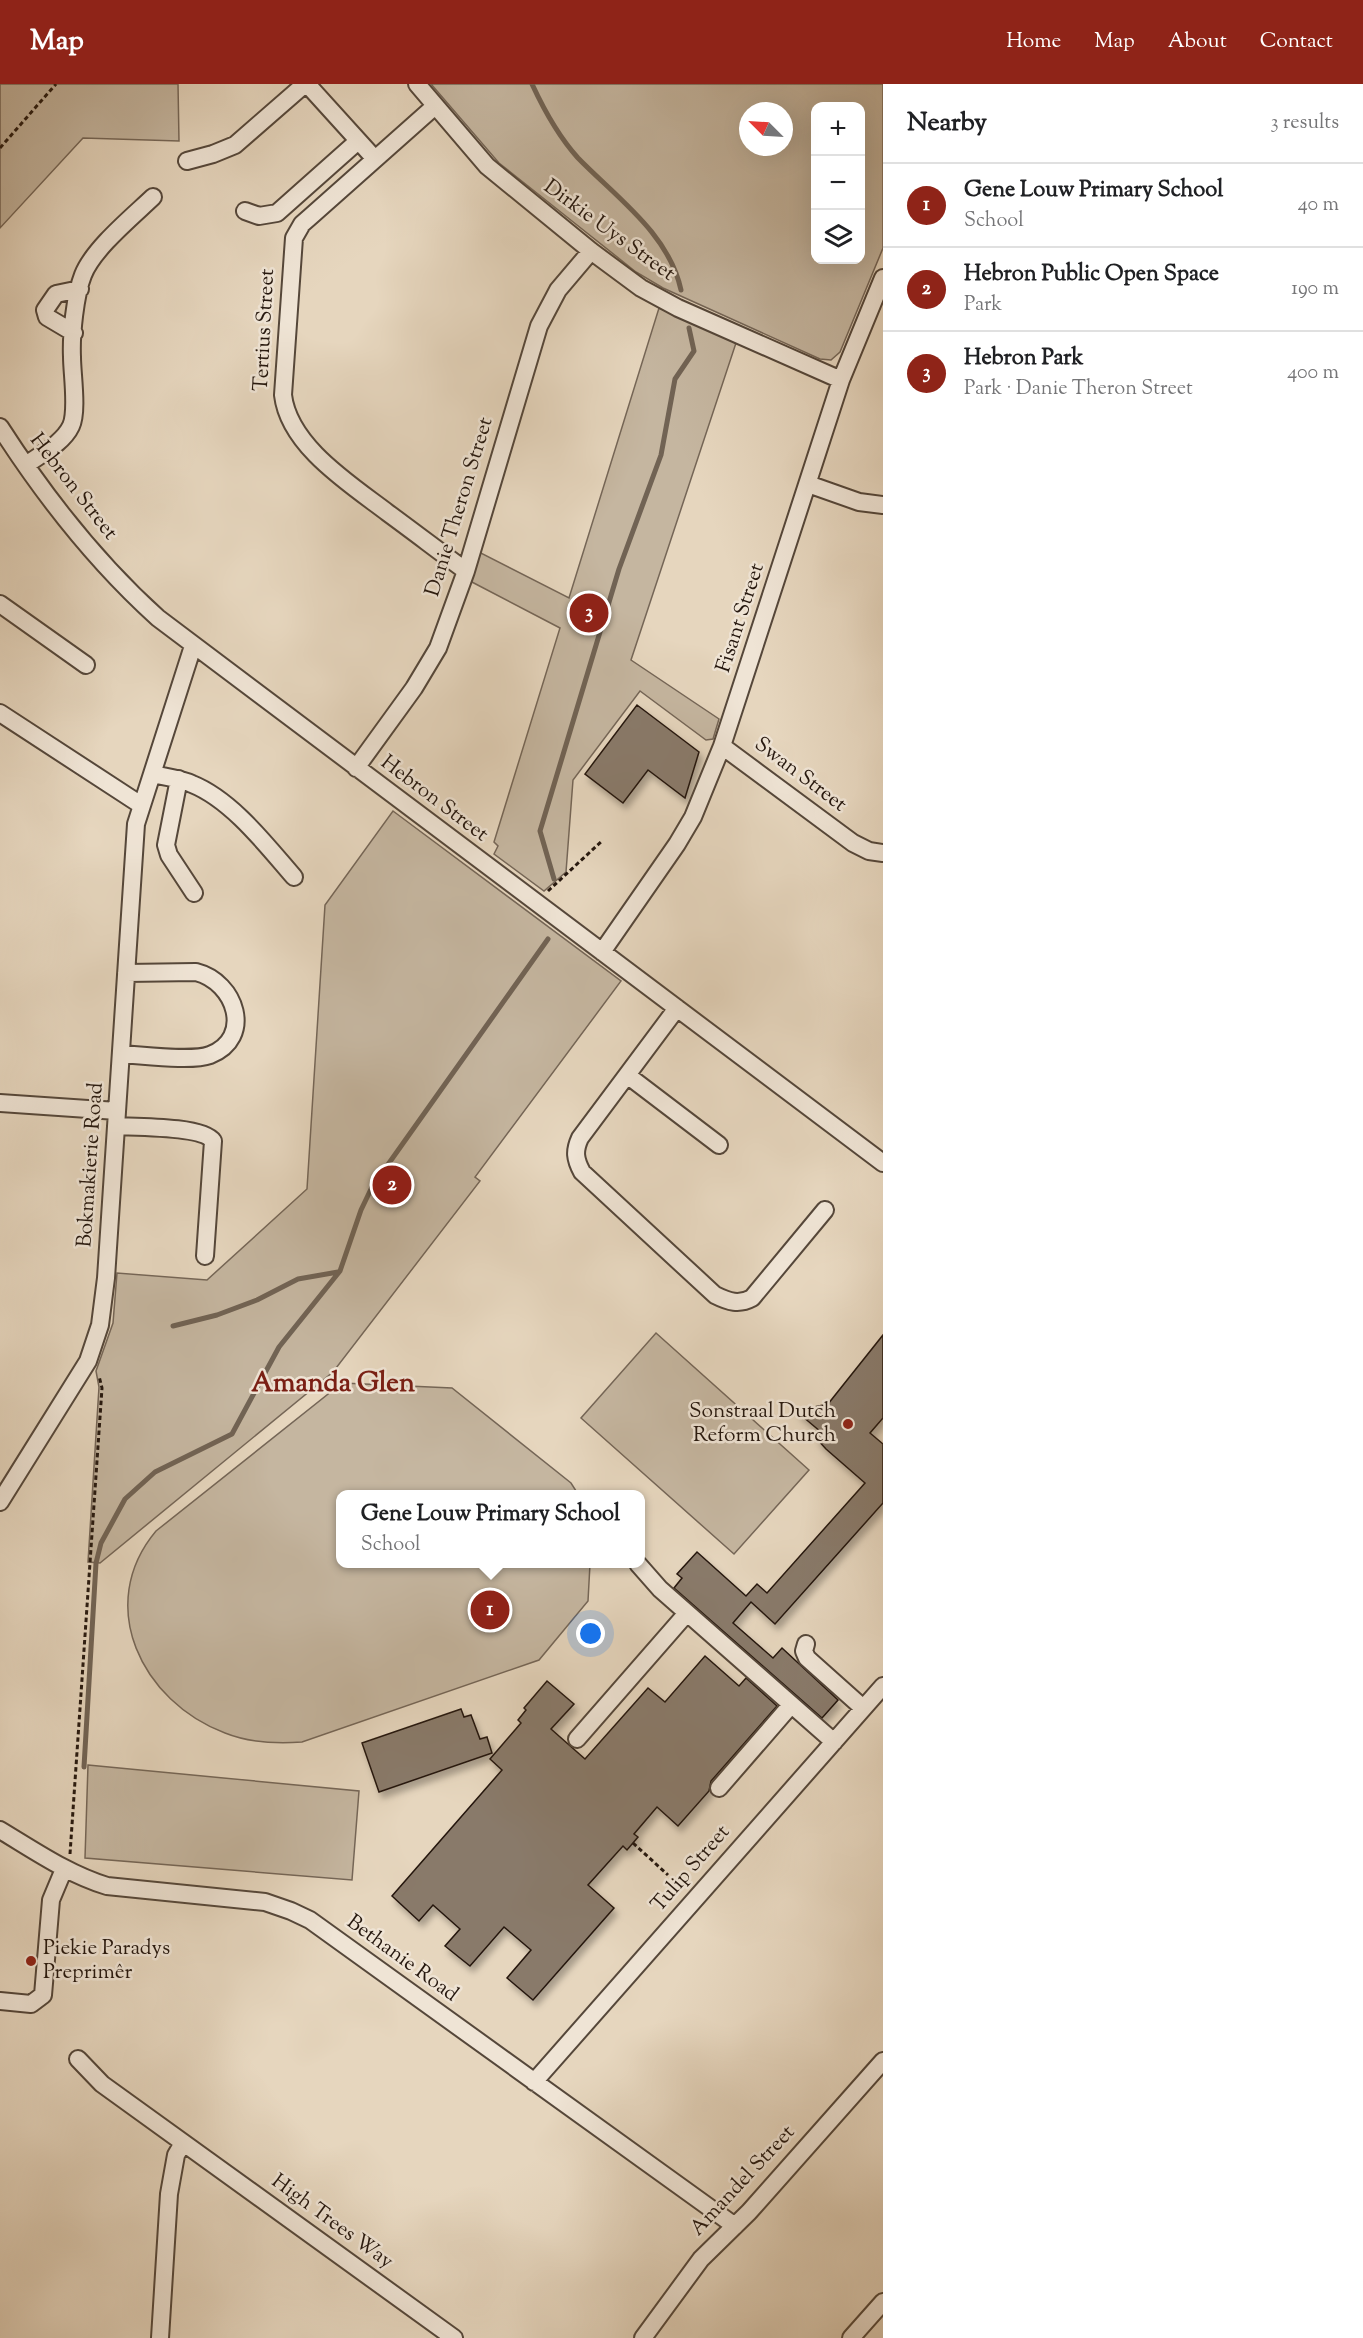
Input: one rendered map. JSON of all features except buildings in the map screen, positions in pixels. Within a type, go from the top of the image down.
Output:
[{"type":"street","points":[[187,161],[235,145],[306,84],[375,159]]},
{"type":"street","name":"Dirkie Uys Street","points":[[417,84],[487,166],[591,251],[641,288],[678,308],[841,380]]},
{"type":"street","name":"Tertius Street","points":[[435,106],[302,224],[294,238],[284,402],[299,433],[315,454],[346,481],[466,571]]},
{"type":"street","points":[[245,211],[259,216],[277,213],[358,141]]},
{"type":"street","points":[[26,465],[60,439],[72,425],[74,333],[82,278],[89,261],[153,197]]},
{"type":"street","name":"Danie Theron Street","points":[[356,768],[429,664],[449,621],[539,326],[558,290],[591,251]]},
{"type":"street","name":"Fisant Street","points":[[602,952],[693,818],[722,746],[841,380],[883,278]]},
{"type":"street","points":[[74,333],[47,317],[45,310],[56,294],[80,289]]},
{"type":"street","name":"Hebron Street","points":[[0,427],[84,542],[152,612],[193,646],[883,1163]]},
{"type":"street","points":[[808,484],[859,502],[883,505]]},
{"type":"street","points":[[0,604],[86,665]]},
{"type":"street","name":"Bokmakierie Road","points":[[0,1502],[88,1361],[100,1325],[104,1307],[136,824],[193,646]]},
{"type":"street","points":[[0,713],[141,805]]},
{"type":"street","name":"Swan Street","points":[[722,746],[853,843],[869,851],[883,854]]},
{"type":"street","points":[[152,774],[178,779],[202,789],[243,820],[294,877]]},
{"type":"street","points":[[178,779],[166,845],[169,855],[194,893]]},
{"type":"street","points":[[121,1054],[197,1057],[211,1054],[218,1051],[229,1039],[235,1017],[232,1001],[223,987],[203,974],[196,972],[126,973]]},
{"type":"street","points":[[677,1008],[580,1138],[576,1148],[577,1163],[582,1172],[715,1295],[735,1302],[744,1302],[752,1298],[825,1209]]},
{"type":"street","points":[[627,1075],[719,1145]]},
{"type":"street","points":[[0,1103],[117,1118],[205,1133],[213,1141],[205,1256]]},
{"type":"street","points":[[642,1568],[660,1589],[687,1614],[834,1742]]},
{"type":"street","points":[[577,1739],[687,1614]]},
{"type":"street","points":[[806,1644],[804,1651],[807,1658],[863,1708]]},
{"type":"street","name":"Tulip Street","points":[[534,2082],[883,1686]]},
{"type":"street","points":[[719,1788],[791,1705]]},
{"type":"street","name":"Bethanie Road","points":[[0,1830],[66,1870],[108,1886],[251,1900],[291,1911],[310,1920],[735,2226]]},
{"type":"street","points":[[0,2001],[31,2004],[43,1995],[51,1900],[66,1870]]},
{"type":"street","name":"High Trees Way","points":[[78,2059],[102,2084],[454,2338]]},
{"type":"street","name":"Amandel Street","points":[[643,2338],[702,2259],[735,2226],[883,2061]]},
{"type":"street","points":[[160,2338],[169,2194],[176,2155],[183,2143]]},
{"type":"street","points":[[851,2338],[883,2302]]},
{"type":"path","points":[[0,148],[56,84]]},
{"type":"path","points":[[544,894],[603,840]]},
{"type":"path","points":[[66,1870],[102,1388],[97,1367],[88,1361]]},
{"type":"path","points":[[633,1843],[668,1875]]},
{"type":"shaded area","points":[[0,84],[178,84],[179,141],[83,138],[0,228]]},
{"type":"shaded area","points":[[431,84],[883,84],[883,248],[840,352],[831,360],[820,359],[663,288],[636,272],[499,163]]},
{"type":"shaded area","points":[[659,308],[736,343],[631,660],[719,719],[713,739],[706,740],[640,691],[573,780],[566,872],[544,891],[494,854],[498,846],[494,842],[560,628],[470,581],[479,552],[569,598]]},
{"type":"shaded area","points":[[393,811],[621,981],[475,1177],[480,1181],[333,1372],[100,1563],[88,1562],[99,1387],[96,1371],[113,1323],[117,1273],[207,1280],[307,1189],[325,905]]},
{"type":"shaded area","points":[[656,1333],[809,1470],[734,1554],[581,1418]]},
{"type":"shaded area","points":[[342,1383],[452,1388],[571,1483],[575,1490],[336,1490],[336,1568],[590,1568],[588,1601],[539,1660],[302,1742],[282,1743],[244,1739],[225,1733],[196,1718],[170,1699],[150,1675],[136,1648],[129,1619],[129,1589],[138,1560],[156,1531]]},
{"type":"shaded area","points":[[88,1765],[359,1791],[352,1880],[85,1858]]},
{"type":"waterway","points":[[532,84],[552,123],[571,150],[640,218],[653,234],[675,270],[681,290]]},
{"type":"waterway","points":[[554,879],[540,831],[619,569],[661,455],[675,379],[694,351],[689,328]]},
{"type":"waterway","points":[[84,1767],[96,1563],[101,1543],[125,1499],[155,1472],[232,1434],[279,1347],[340,1271],[361,1210],[372,1187],[548,939]]},
{"type":"waterway","points":[[173,1326],[217,1315],[257,1300],[298,1279],[338,1272]]},
{"type":"place","name":"Hebron Park","points":[[589,613]]},
{"type":"place","name":"Hebron Public Open Space","points":[[392,1185]]},
{"type":"place","name":"Sonstraal Dutch Reform Church","points":[[848,1424]]},
{"type":"place","name":"Gene Louw Primary School","points":[[490,1610]]},
{"type":"place","name":"Piekie Paradys Preprimêr","points":[[31,1961]]},
{"type":"district","name":"Amanda Glen","points":[[333,1384]]}]
